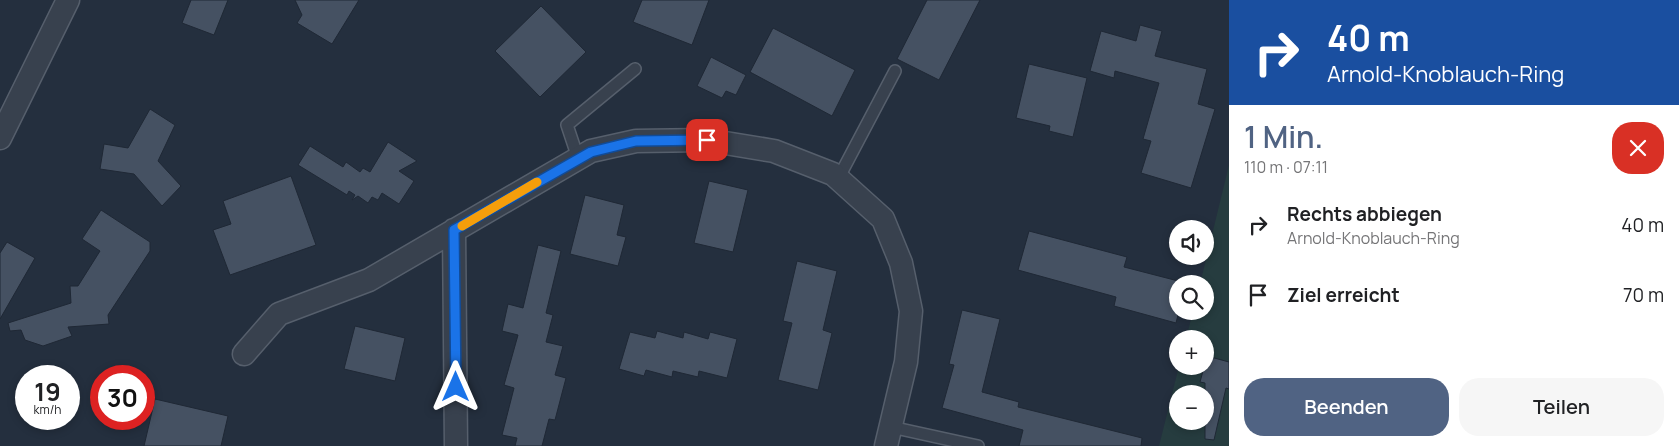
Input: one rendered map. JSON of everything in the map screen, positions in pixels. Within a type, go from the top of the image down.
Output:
[{"type":"street","points":[[0,138],[68,0]]},
{"type":"street","points":[[244,354],[279,314],[369,280],[578,158],[591,152],[636,141],[707,140],[774,151],[833,174],[883,218],[901,263],[911,311],[906,362],[889,436]]},
{"type":"street","points":[[454,230],[456,446]]},
{"type":"lane","points":[[578,158],[567,125],[634,69]]},
{"type":"lane","points":[[838,179],[895,71]]},
{"type":"lane","points":[[889,436],[978,446]]},
{"type":"green space","points":[[1229,165],[1229,446],[1159,446],[1169,406],[1169,430],[1214,430],[1214,385],[1174,385],[1177,375],[1214,375],[1214,330],[1188,330],[1191,320],[1214,320],[1214,275],[1202,275],[1205,265],[1214,265],[1214,227]]},
{"type":"building","points":[[191,0],[228,0],[214,35],[182,23]]},
{"type":"building","points":[[295,0],[359,0],[332,44],[297,23],[302,15]]},
{"type":"building","points":[[642,0],[709,0],[692,45],[633,22]]},
{"type":"building","points":[[927,0],[980,0],[939,80],[897,59]]},
{"type":"building","points":[[541,6],[586,52],[540,97],[495,51]]},
{"type":"building","points":[[1140,25],[1162,31],[1155,56],[1207,69],[1198,104],[1215,109],[1191,188],[1141,173],[1151,141],[1143,139],[1159,83],[1115,71],[1114,78],[1090,71],[1101,31],[1136,41]]},
{"type":"building","points":[[773,28],[855,70],[832,116],[750,72]]},
{"type":"building","points":[[711,57],[746,75],[736,95],[726,91],[722,98],[697,86]]},
{"type":"building","points":[[1029,64],[1087,78],[1073,137],[1049,131],[1050,126],[1016,118]]},
{"type":"building","points":[[150,109],[175,125],[158,161],[181,186],[162,206],[134,174],[100,169],[104,144],[128,148]]},
{"type":"building","points":[[388,142],[417,161],[399,171],[414,181],[399,204],[382,193],[378,200],[372,197],[368,203],[358,196],[352,200],[355,195],[349,191],[347,195],[298,165],[310,146],[343,167],[346,162],[360,172],[363,168],[370,172]]},
{"type":"building","points":[[291,176],[316,245],[230,275],[213,230],[231,224],[223,201]]},
{"type":"building","points":[[709,181],[748,190],[733,252],[694,243]]},
{"type":"building","points":[[585,195],[624,205],[617,235],[626,237],[618,266],[570,254]]},
{"type":"building","points":[[101,210],[150,242],[150,251],[108,315],[109,324],[68,327],[72,336],[43,346],[25,340],[21,330],[10,331],[8,323],[71,303],[70,286],[78,286],[100,251],[82,239]]},
{"type":"building","points":[[1029,231],[1127,257],[1124,267],[1169,279],[1169,320],[1177,320],[1176,323],[1114,306],[1116,297],[1018,270]]},
{"type":"building","points":[[7,242],[35,258],[0,319],[0,253]]},
{"type":"building","points":[[538,245],[561,251],[546,313],[553,315],[546,342],[563,346],[555,375],[566,378],[555,420],[549,419],[542,446],[515,446],[517,438],[502,435],[514,388],[504,385],[518,335],[502,331],[508,304],[523,308]]},
{"type":"building","points":[[797,261],[837,271],[823,330],[832,333],[818,390],[778,380],[792,323],[783,321]]},
{"type":"building","points":[[962,310],[1000,319],[982,392],[1019,402],[1018,407],[1142,438],[1141,446],[1019,446],[1023,430],[942,408],[954,365],[949,364]]},
{"type":"building","points":[[355,326],[405,338],[395,381],[344,369]]},
{"type":"building","points":[[657,331],[683,338],[684,332],[708,339],[710,332],[737,339],[727,378],[699,371],[698,377],[673,371],[672,377],[646,370],[644,376],[619,369],[630,332],[655,338]]},
{"type":"building","points":[[1214,358],[1229,362],[1229,389],[1226,388],[1214,440],[1205,439],[1205,430],[1214,430],[1214,385],[1205,385],[1205,383],[1200,382],[1202,375],[1214,375]]},
{"type":"building","points":[[155,399],[228,416],[221,446],[144,446],[148,430],[155,430]]},
{"type":"slow traffic","points":[[462,226],[537,182]]},
{"type":"route","points":[[456,387],[454,230],[591,152],[636,141],[707,140]]}]
